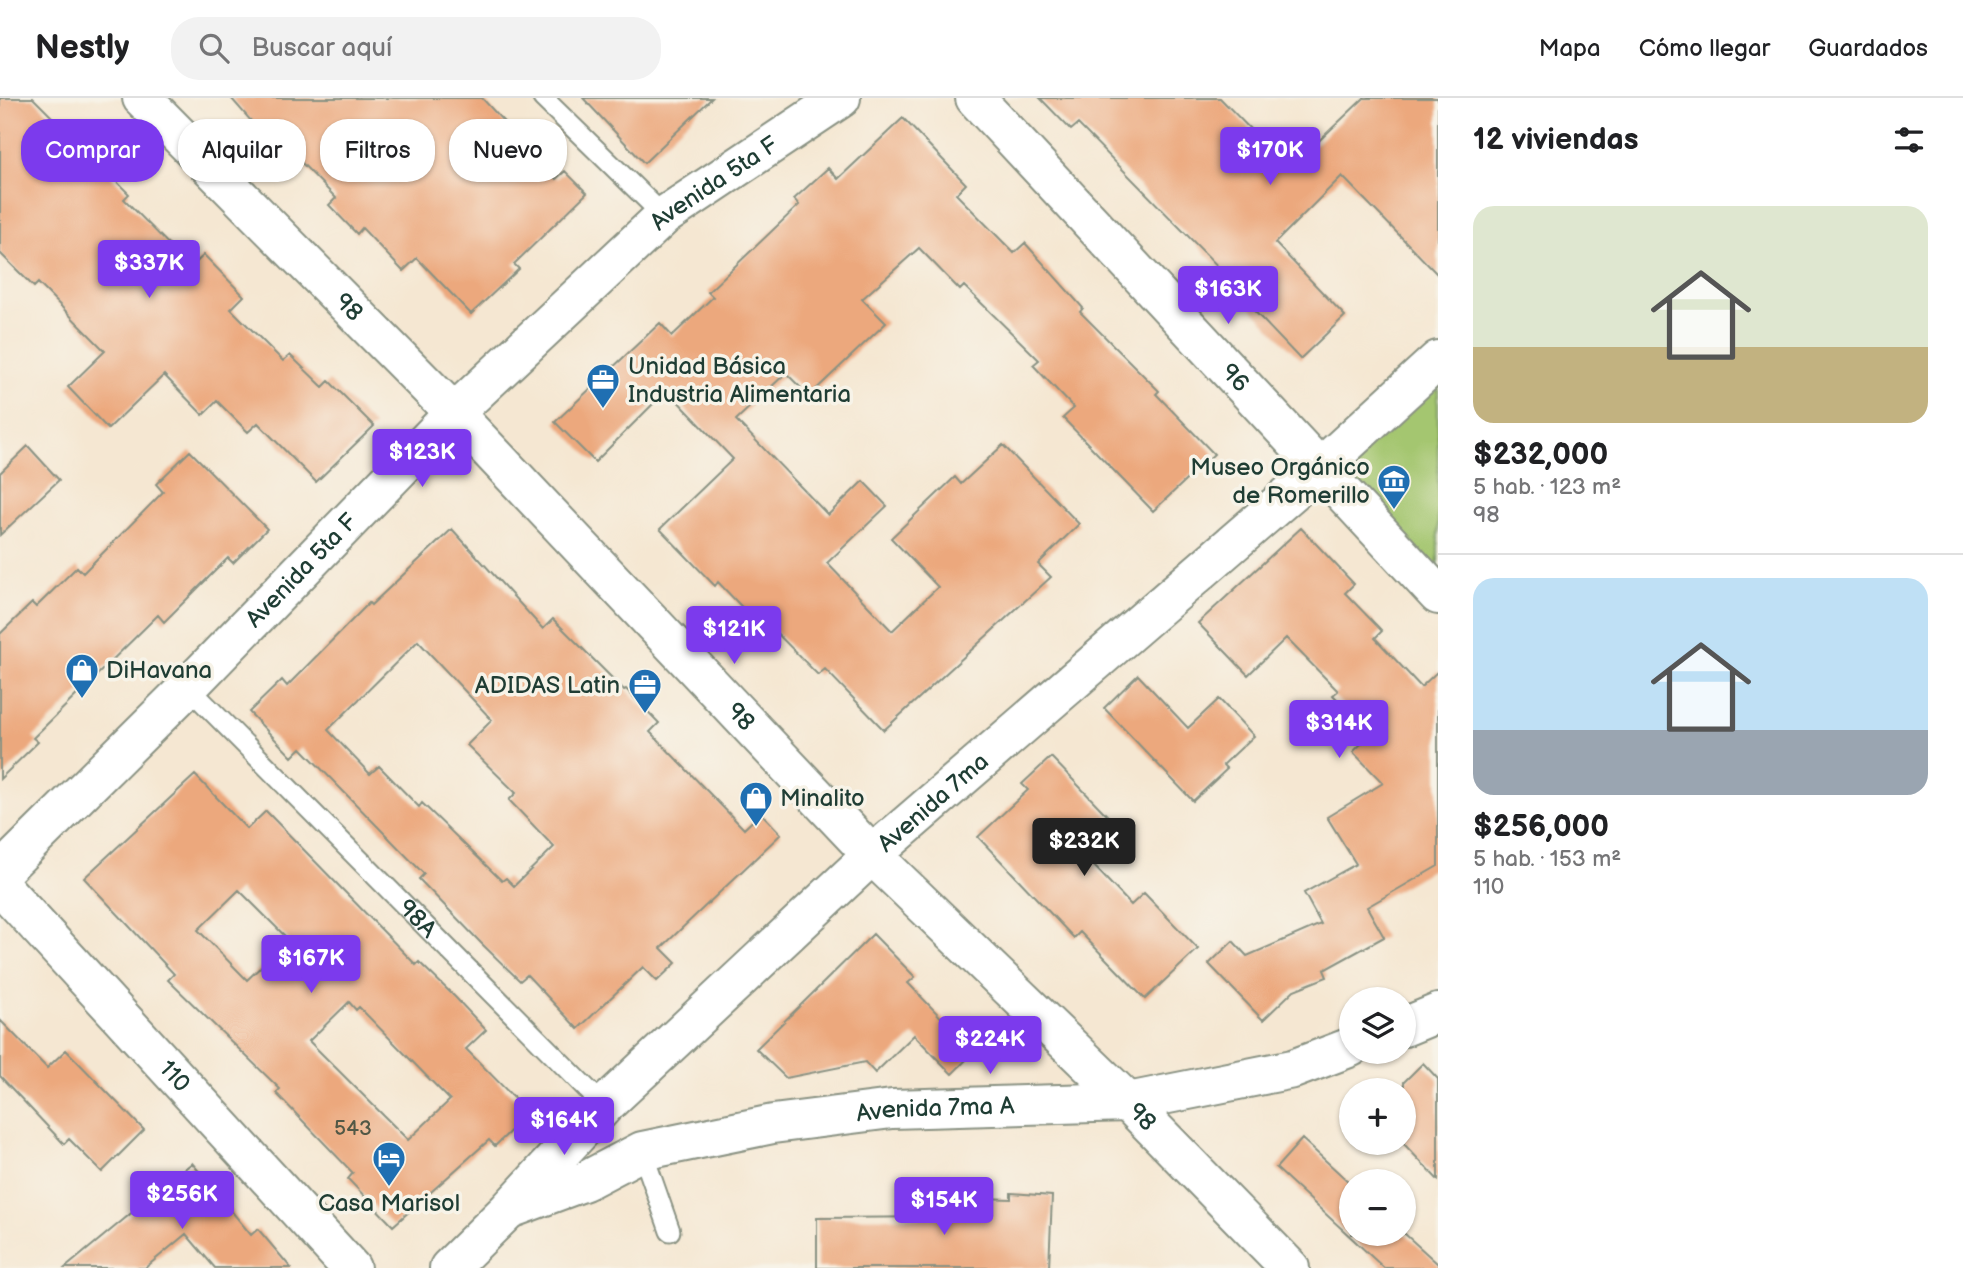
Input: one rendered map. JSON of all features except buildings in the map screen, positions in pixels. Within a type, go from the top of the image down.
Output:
[{"type":"street","name":"98","points":[[142,98],[454,413],[872,855],[1128,1102],[1290,1268]]},
{"type":"street","name":"Avenida 5ta F","points":[[0,873],[188,687],[454,413],[664,216],[841,98]]},
{"type":"street","name":"96","points":[[975,98],[1438,595]]},
{"type":"street","name":"Avenida 7ma","points":[[449,1268],[508,1210],[604,1106],[872,855],[1320,468],[1438,360]]},
{"type":"street","name":"110","points":[[0,885],[351,1268]]},
{"type":"street","points":[[1416,1022],[1438,1013]]},
{"type":"street","name":"Avenida 7ma A","points":[[508,1210],[585,1181],[642,1151],[773,1124],[891,1109],[1128,1102],[1293,1069],[1339,1052]]},
{"type":"street","name":"98A","points":[[604,1106],[642,1151]]},
{"type":"lane","points":[[543,98],[664,216]]},
{"type":"lane","name":"98A","points":[[188,687],[604,1106]]},
{"type":"lane","points":[[642,1151],[670,1231]]},
{"type":"green space","points":[[1438,360],[1438,595],[1320,468]]},
{"type":"place","name":"Unidad Básica Industria Alimentaria","points":[[603,410]]},
{"type":"place","name":"Museo Orgánico de Romerillo","points":[[1394,511]]},
{"type":"place","name":"DiHavana","points":[[82,700]]},
{"type":"place","name":"ADIDAS Latin","points":[[645,715]]},
{"type":"place","name":"Minalito","points":[[756,828]]},
{"type":"place","name":"Casa Marisol","points":[[389,1188]]}]
